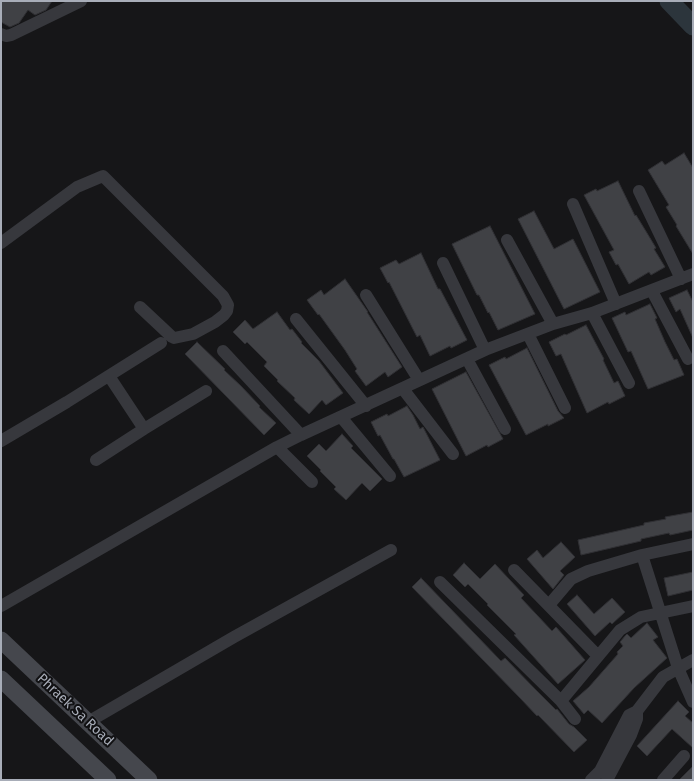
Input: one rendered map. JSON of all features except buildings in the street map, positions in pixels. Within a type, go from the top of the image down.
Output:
[{"type":"main road","name":"Phraek Sa Road","points":[[1,640],[149,780]]},
{"type":"main road","name":"Phraek Sa Road","points":[[1,679],[108,780]]},
{"type":"street","points":[[1,34],[6,36],[12,35],[65,3],[81,1]]},
{"type":"street","points":[[1,243],[77,187],[103,176],[223,296],[228,305],[224,316],[215,322],[193,334],[174,338],[140,307]]},
{"type":"street","points":[[639,191],[681,279]]},
{"type":"street","points":[[573,204],[616,304]]},
{"type":"street","points":[[507,240],[553,324]]},
{"type":"street","points":[[443,262],[485,350]]},
{"type":"street","points":[[1,606],[277,447],[301,435],[485,350],[553,324],[592,313],[693,274]]},
{"type":"street","points":[[652,291],[688,359]]},
{"type":"street","points":[[366,295],[418,380]]},
{"type":"street","points":[[592,313],[629,383]]},
{"type":"street","points":[[296,319],[366,406]]},
{"type":"street","points":[[528,334],[564,408]]},
{"type":"street","points":[[1,441],[161,343]]},
{"type":"street","points":[[223,351],[301,435]]},
{"type":"street","points":[[467,359],[505,429]]},
{"type":"street","points":[[109,376],[144,428]]},
{"type":"street","points":[[403,389],[453,454]]},
{"type":"street","points":[[96,460],[144,428],[206,391]]},
{"type":"street","points":[[341,417],[390,476]]},
{"type":"street","points":[[277,447],[312,482]]},
{"type":"street","points":[[549,605],[571,579],[588,571],[642,555],[693,544]]},
{"type":"street","points":[[88,722],[234,637],[390,550]]},
{"type":"street","points":[[642,555],[678,668],[693,702]]},
{"type":"street","points":[[514,570],[598,656]]},
{"type":"street","points":[[440,582],[561,701],[575,719]]},
{"type":"street","points":[[561,701],[620,630],[641,617],[693,606]]},
{"type":"street","points":[[591,780],[606,777],[631,735],[637,719],[637,711],[663,677],[693,660]]},
{"type":"street","points":[[664,780],[684,756]]},
{"type":"waterway","points":[[669,1],[693,26]]}]
